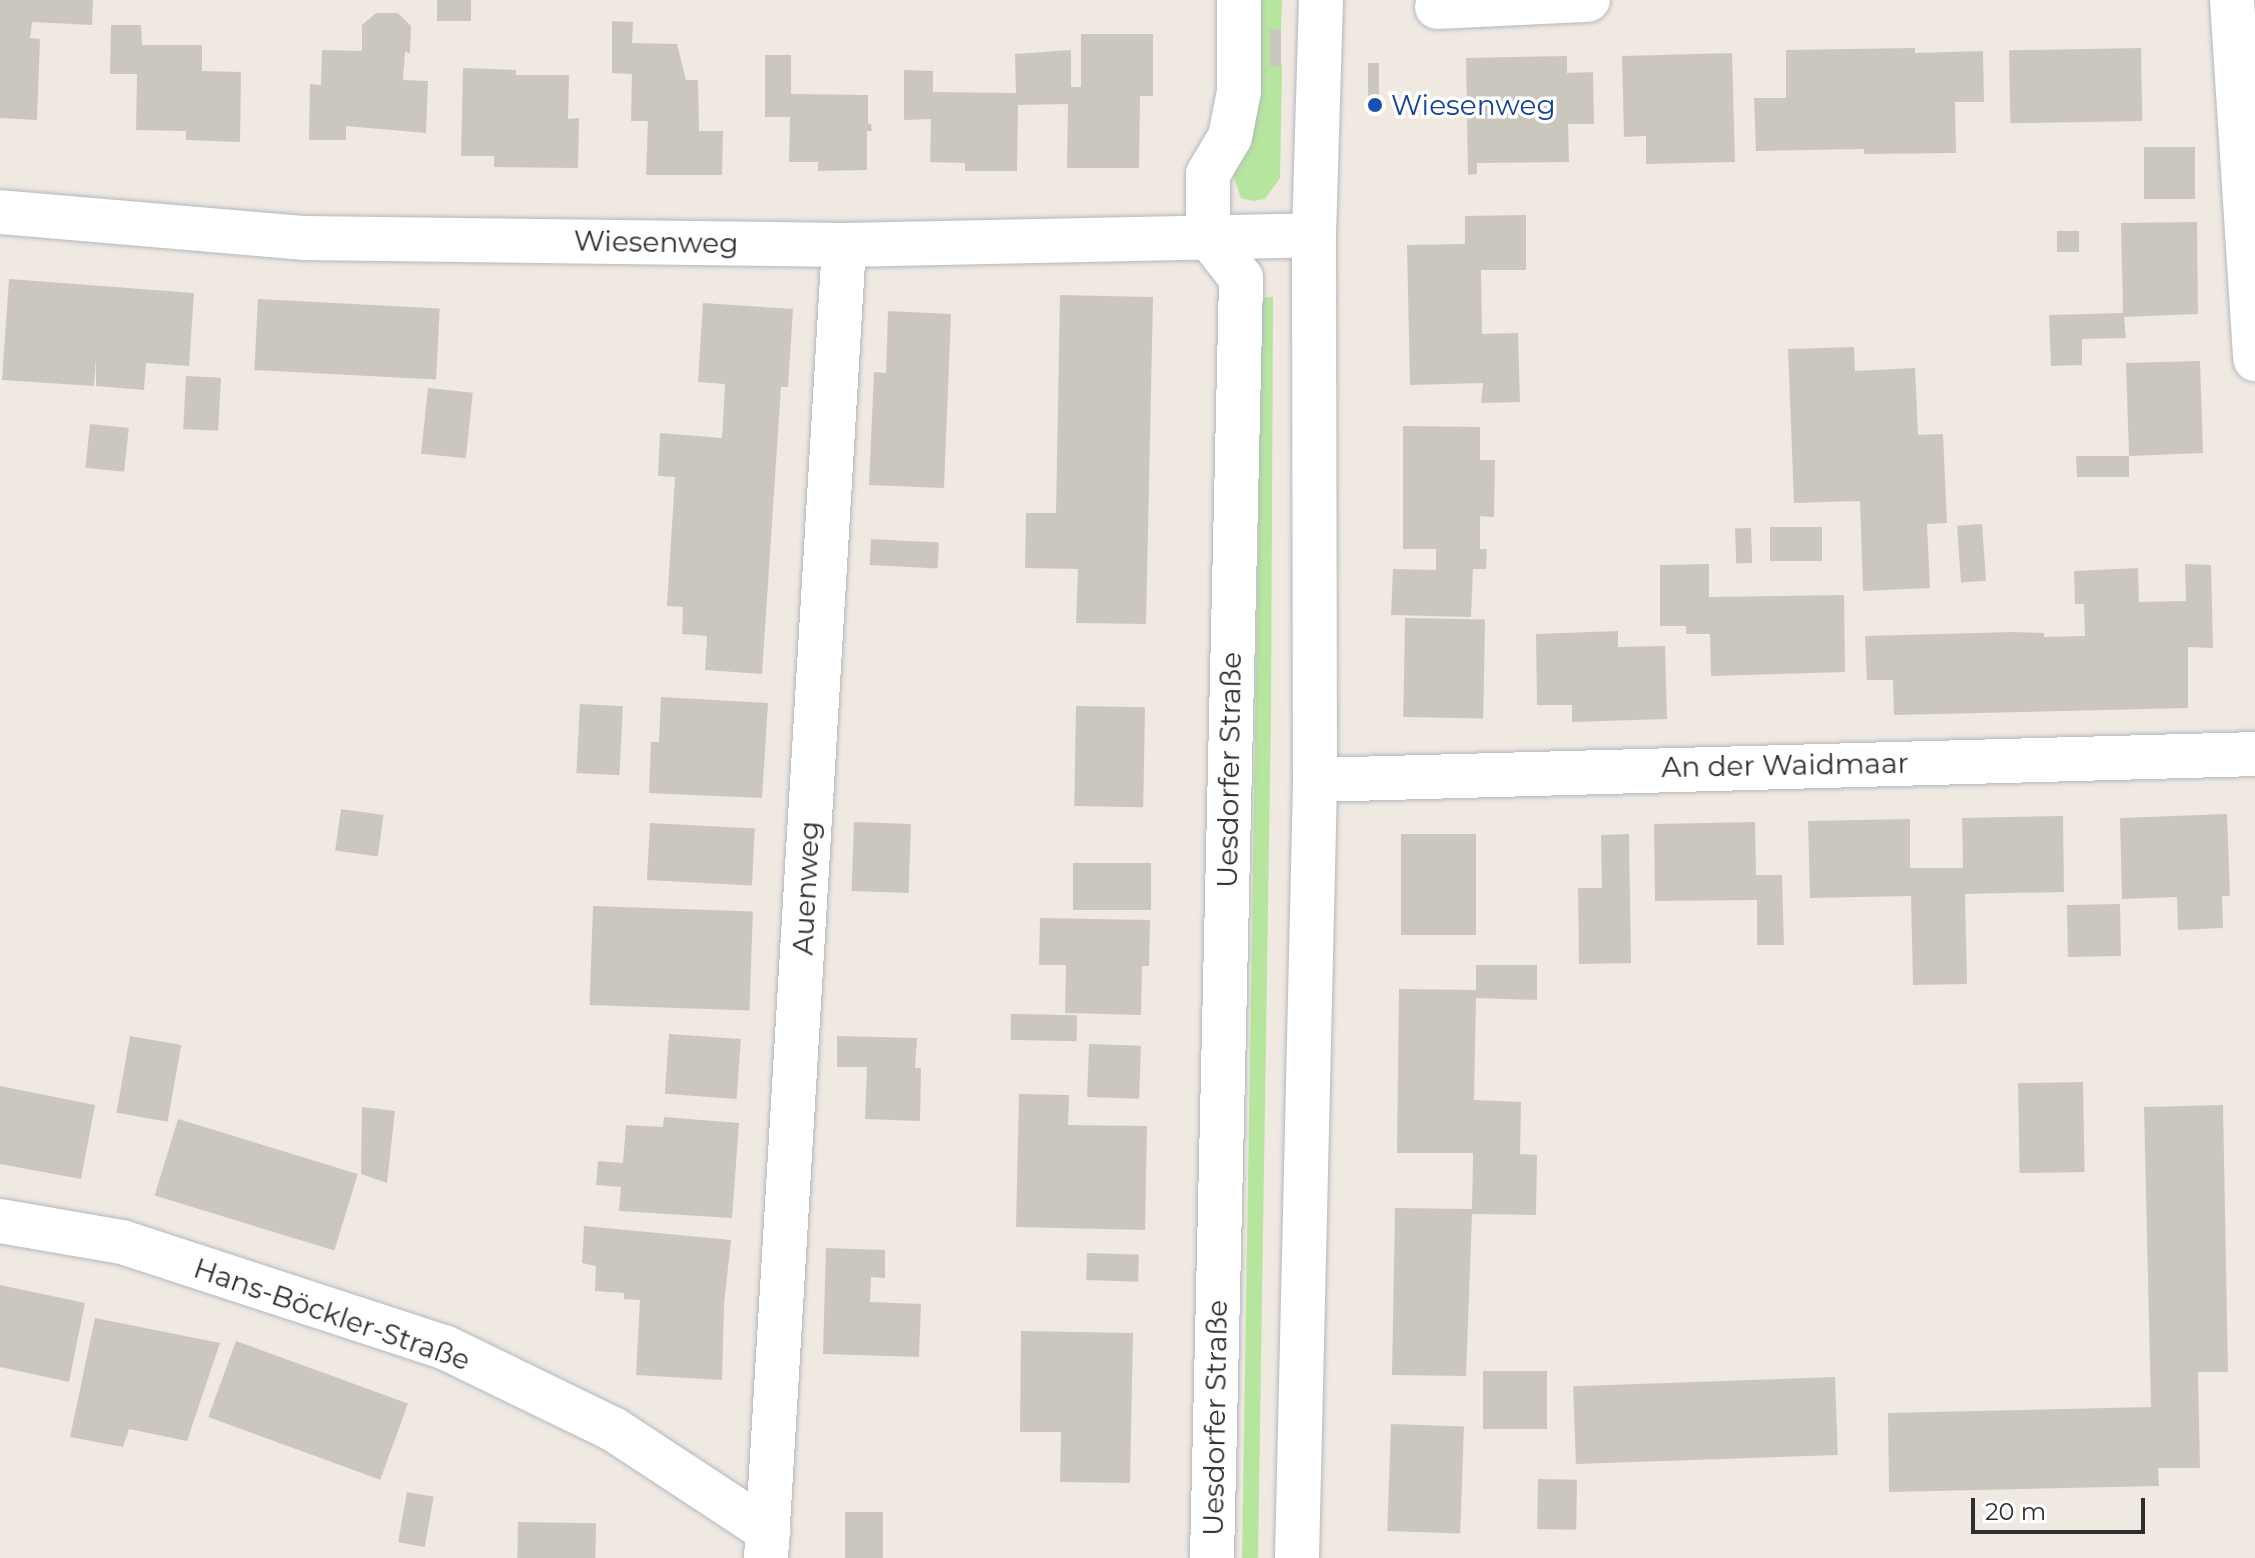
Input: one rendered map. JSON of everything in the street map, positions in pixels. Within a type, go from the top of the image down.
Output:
[{"type":"street","points":[[1208,236],[1208,174],[1230,137],[1239,91],[1239,0]]},
{"type":"street","points":[[1297,1558],[1315,780],[1314,235],[1321,0]]},
{"type":"street","points":[[1437,7],[1588,0]]},
{"type":"street","points":[[2232,0],[2255,359]]},
{"type":"street","name":"Wiesenweg","points":[[0,212],[304,238],[844,245],[1314,235]]},
{"type":"street","name":"Uesdorfer Straße","points":[[1208,236],[1241,278],[1212,1558]]},
{"type":"street","name":"Auenweg","points":[[767,1544],[844,245]]},
{"type":"street","name":"An der Waidmaar","points":[[1315,780],[2255,754]]},
{"type":"street","name":"Hans-Böckler-Straße","points":[[0,1221],[122,1242],[444,1347],[613,1429],[767,1544]]},
{"type":"green space","points":[[1252,0],[1282,0],[1281,29],[1270,30],[1270,66],[1282,66],[1280,178],[1265,199],[1253,201],[1241,198],[1233,175]]},
{"type":"green space","points":[[1273,297],[1271,714],[1258,1558],[1242,1558],[1262,304],[1264,298]]},
{"type":"building","points":[[0,0],[93,0],[92,25],[32,22],[30,38],[40,39],[37,120],[0,118]]},
{"type":"building","points":[[437,0],[471,0],[471,21],[437,21]]},
{"type":"building","points":[[376,13],[398,13],[411,26],[410,53],[405,52],[403,80],[428,81],[426,133],[346,126],[346,140],[309,140],[310,84],[321,85],[322,50],[362,51],[362,25]]},
{"type":"building","points":[[612,21],[633,22],[632,43],[677,44],[686,80],[698,80],[699,131],[723,131],[722,175],[646,175],[648,121],[631,121],[632,74],[612,73]]},
{"type":"building","points":[[111,25],[141,25],[142,45],[202,45],[202,71],[241,72],[240,142],[186,140],[186,131],[136,130],[137,74],[110,74]]},
{"type":"building","points":[[1270,29],[1281,29],[1281,66],[1270,66]]},
{"type":"building","points":[[1081,34],[1153,34],[1153,96],[1140,96],[1139,168],[1067,168],[1068,104],[1018,105],[1017,171],[965,171],[965,163],[930,162],[931,119],[904,120],[904,70],[933,71],[933,92],[1016,93],[1015,54],[1071,50],[1071,87],[1081,87]]},
{"type":"building","points":[[1915,48],[1915,53],[1983,51],[1984,102],[1955,102],[1956,153],[1864,154],[1864,149],[1756,151],[1754,98],[1786,98],[1786,50]]},
{"type":"building","points":[[2141,48],[2142,121],[2010,123],[2009,50]]},
{"type":"building","points":[[1732,53],[1735,162],[1646,164],[1646,136],[1624,137],[1622,56]]},
{"type":"building","points":[[765,55],[791,55],[791,94],[868,95],[868,124],[871,124],[872,131],[867,131],[867,170],[818,171],[818,162],[789,162],[790,117],[765,117]]},
{"type":"building","points":[[1567,56],[1567,73],[1593,72],[1594,124],[1568,124],[1569,162],[1477,163],[1477,174],[1468,175],[1466,58]]},
{"type":"building","points":[[1368,63],[1379,63],[1379,101],[1368,101]]},
{"type":"building","points":[[463,68],[516,70],[516,75],[569,75],[568,119],[579,118],[578,168],[494,167],[494,156],[461,156]]},
{"type":"building","points":[[2144,147],[2195,147],[2195,199],[2144,199]]},
{"type":"building","points":[[1526,215],[1526,270],[1481,270],[1482,334],[1518,333],[1520,402],[1481,403],[1483,383],[1410,385],[1407,245],[1465,244],[1465,216]]},
{"type":"building","points":[[2197,222],[2198,314],[2124,317],[2126,338],[2082,339],[2082,365],[2051,366],[2049,315],[2123,313],[2121,223]]},
{"type":"building","points":[[2057,231],[2079,231],[2079,252],[2057,252]]},
{"type":"building","points":[[9,279],[194,293],[189,366],[146,363],[144,390],[96,386],[96,359],[94,386],[2,380]]},
{"type":"building","points":[[1060,295],[1153,297],[1146,624],[1076,623],[1078,569],[1025,568],[1026,513],[1056,513]]},
{"type":"building","points":[[258,299],[440,309],[436,379],[254,370]]},
{"type":"building","points":[[703,303],[793,309],[788,387],[781,387],[762,674],[705,670],[707,636],[682,634],[683,607],[667,606],[675,477],[658,476],[660,433],[722,438],[725,384],[698,382]]},
{"type":"building","points":[[888,311],[951,314],[944,488],[869,485],[874,372],[886,373]]},
{"type":"building","points":[[1854,347],[1855,371],[1915,368],[1918,435],[1943,434],[1947,523],[1927,524],[1930,588],[1863,591],[1860,501],[1794,503],[1788,349]]},
{"type":"building","points":[[2200,361],[2203,453],[2129,456],[2126,363]]},
{"type":"building","points":[[186,376],[221,378],[218,431],[183,429]]},
{"type":"building","points":[[428,388],[473,393],[466,458],[421,454]]},
{"type":"building","points":[[90,424],[129,428],[124,472],[85,468]]},
{"type":"building","points":[[1403,426],[1480,427],[1480,460],[1495,460],[1494,517],[1480,516],[1480,549],[1487,549],[1486,569],[1473,569],[1471,617],[1391,615],[1393,569],[1436,570],[1436,549],[1403,549]]},
{"type":"building","points":[[2076,456],[2129,456],[2129,477],[2077,477]]},
{"type":"building","points":[[1982,524],[1986,581],[1961,583],[1957,526]]},
{"type":"building","points":[[1770,527],[1822,527],[1822,561],[1770,561]]},
{"type":"building","points":[[1751,528],[1752,563],[1736,564],[1735,529]]},
{"type":"building","points":[[871,539],[939,543],[938,569],[870,565]]},
{"type":"building","points":[[1709,564],[1709,597],[1844,595],[1845,672],[1711,676],[1710,634],[1686,634],[1686,626],[1660,626],[1660,565]]},
{"type":"building","points":[[2185,564],[2211,565],[2213,648],[2188,647],[2188,708],[1894,715],[1893,680],[1867,680],[1865,636],[2014,632],[2044,633],[2044,637],[2085,636],[2084,604],[2075,604],[2074,571],[2138,568],[2139,602],[2186,601]]},
{"type":"building","points":[[1405,618],[1485,619],[1483,718],[1403,717]]},
{"type":"building","points":[[1618,631],[1618,647],[1665,646],[1667,719],[1572,722],[1572,705],[1537,705],[1536,634]]},
{"type":"building","points":[[661,697],[768,703],[762,798],[649,793],[651,742],[659,742]]},
{"type":"building","points":[[580,704],[623,706],[619,775],[576,773]]},
{"type":"building","points":[[1076,706],[1145,707],[1143,807],[1074,806]]},
{"type":"building","points":[[341,809],[384,815],[378,857],[335,851]]},
{"type":"building","points":[[2227,814],[2230,896],[2222,896],[2223,928],[2178,930],[2177,897],[2122,899],[2120,818]]},
{"type":"building","points":[[2063,816],[2064,892],[1965,894],[1967,984],[1913,985],[1911,896],[1810,898],[1808,821],[1910,819],[1910,868],[1963,868],[1962,818]]},
{"type":"building","points":[[854,822],[911,824],[909,893],[852,891]]},
{"type":"building","points":[[1755,822],[1756,875],[1782,875],[1784,945],[1757,945],[1757,900],[1655,901],[1654,824]]},
{"type":"building","points":[[650,823],[755,828],[752,885],[647,880]]},
{"type":"building","points":[[1401,834],[1476,834],[1476,935],[1401,935]]},
{"type":"building","points":[[1629,834],[1631,963],[1579,964],[1578,888],[1602,888],[1601,835]]},
{"type":"building","points":[[1073,863],[1151,863],[1151,910],[1073,910]]},
{"type":"building","points":[[2120,904],[2121,956],[2068,957],[2067,905]]},
{"type":"building","points":[[593,906],[753,912],[749,1011],[590,1005]]},
{"type":"building","points":[[1040,918],[1150,920],[1149,966],[1142,966],[1141,1015],[1065,1013],[1066,965],[1039,965]]},
{"type":"building","points":[[1476,965],[1537,965],[1537,1000],[1476,998],[1474,1100],[1521,1102],[1520,1154],[1537,1155],[1536,1215],[1472,1214],[1466,1376],[1392,1375],[1395,1208],[1472,1209],[1473,1158],[1473,1153],[1397,1153],[1399,989],[1476,990]]},
{"type":"building","points":[[1011,1014],[1077,1015],[1077,1041],[1011,1040]]},
{"type":"building","points":[[669,1034],[741,1039],[737,1099],[665,1094]]},
{"type":"building","points":[[130,1036],[181,1045],[168,1122],[116,1113]]},
{"type":"building","points":[[837,1036],[917,1038],[915,1068],[921,1068],[920,1121],[865,1119],[867,1067],[837,1067]]},
{"type":"building","points":[[1089,1044],[1141,1046],[1139,1099],[1087,1097]]},
{"type":"building","points":[[2083,1082],[2085,1172],[2020,1173],[2018,1083]]},
{"type":"building","points":[[0,1086],[95,1105],[81,1179],[0,1164]]},
{"type":"building","points":[[1019,1094],[1069,1095],[1068,1125],[1147,1126],[1145,1230],[1016,1227]]},
{"type":"building","points":[[2223,1105],[2228,1372],[2198,1372],[2200,1468],[2158,1468],[2159,1486],[1889,1492],[1888,1413],[2151,1407],[2144,1107]]},
{"type":"building","points":[[362,1107],[395,1111],[387,1183],[361,1174]]},
{"type":"building","points":[[664,1117],[739,1123],[732,1218],[619,1211],[621,1187],[596,1185],[598,1161],[623,1163],[626,1125],[663,1127]]},
{"type":"building","points":[[178,1119],[358,1174],[334,1250],[155,1196]]},
{"type":"building","points":[[584,1226],[731,1240],[724,1305],[722,1380],[636,1375],[640,1300],[624,1299],[624,1293],[595,1291],[596,1266],[582,1263]]},
{"type":"building","points":[[826,1248],[885,1250],[885,1278],[871,1277],[870,1302],[921,1304],[919,1357],[823,1354]]},
{"type":"building","points":[[1087,1253],[1139,1255],[1138,1282],[1086,1280]]},
{"type":"building","points":[[0,1285],[85,1303],[69,1382],[0,1367]]},
{"type":"building","points":[[95,1318],[220,1343],[187,1441],[129,1429],[123,1447],[70,1437]]},
{"type":"building","points":[[1021,1331],[1133,1333],[1130,1483],[1060,1482],[1061,1432],[1020,1432]]},
{"type":"building","points":[[236,1341],[408,1404],[380,1480],[208,1417]]},
{"type":"building","points":[[1483,1371],[1547,1371],[1547,1429],[1483,1429]]},
{"type":"building","points":[[1835,1377],[1838,1455],[1576,1464],[1573,1386]]},
{"type":"building","points":[[1391,1424],[1464,1427],[1460,1533],[1387,1531]]},
{"type":"building","points":[[1538,1479],[1577,1480],[1576,1530],[1537,1529]]},
{"type":"building","points":[[407,1492],[434,1497],[425,1547],[398,1542]]},
{"type":"building","points":[[845,1512],[883,1512],[883,1558],[845,1558]]},
{"type":"building","points":[[518,1522],[596,1523],[595,1558],[517,1558]]},
{"type":"place","name":"Wiesenweg","points":[[1375,105]]}]
